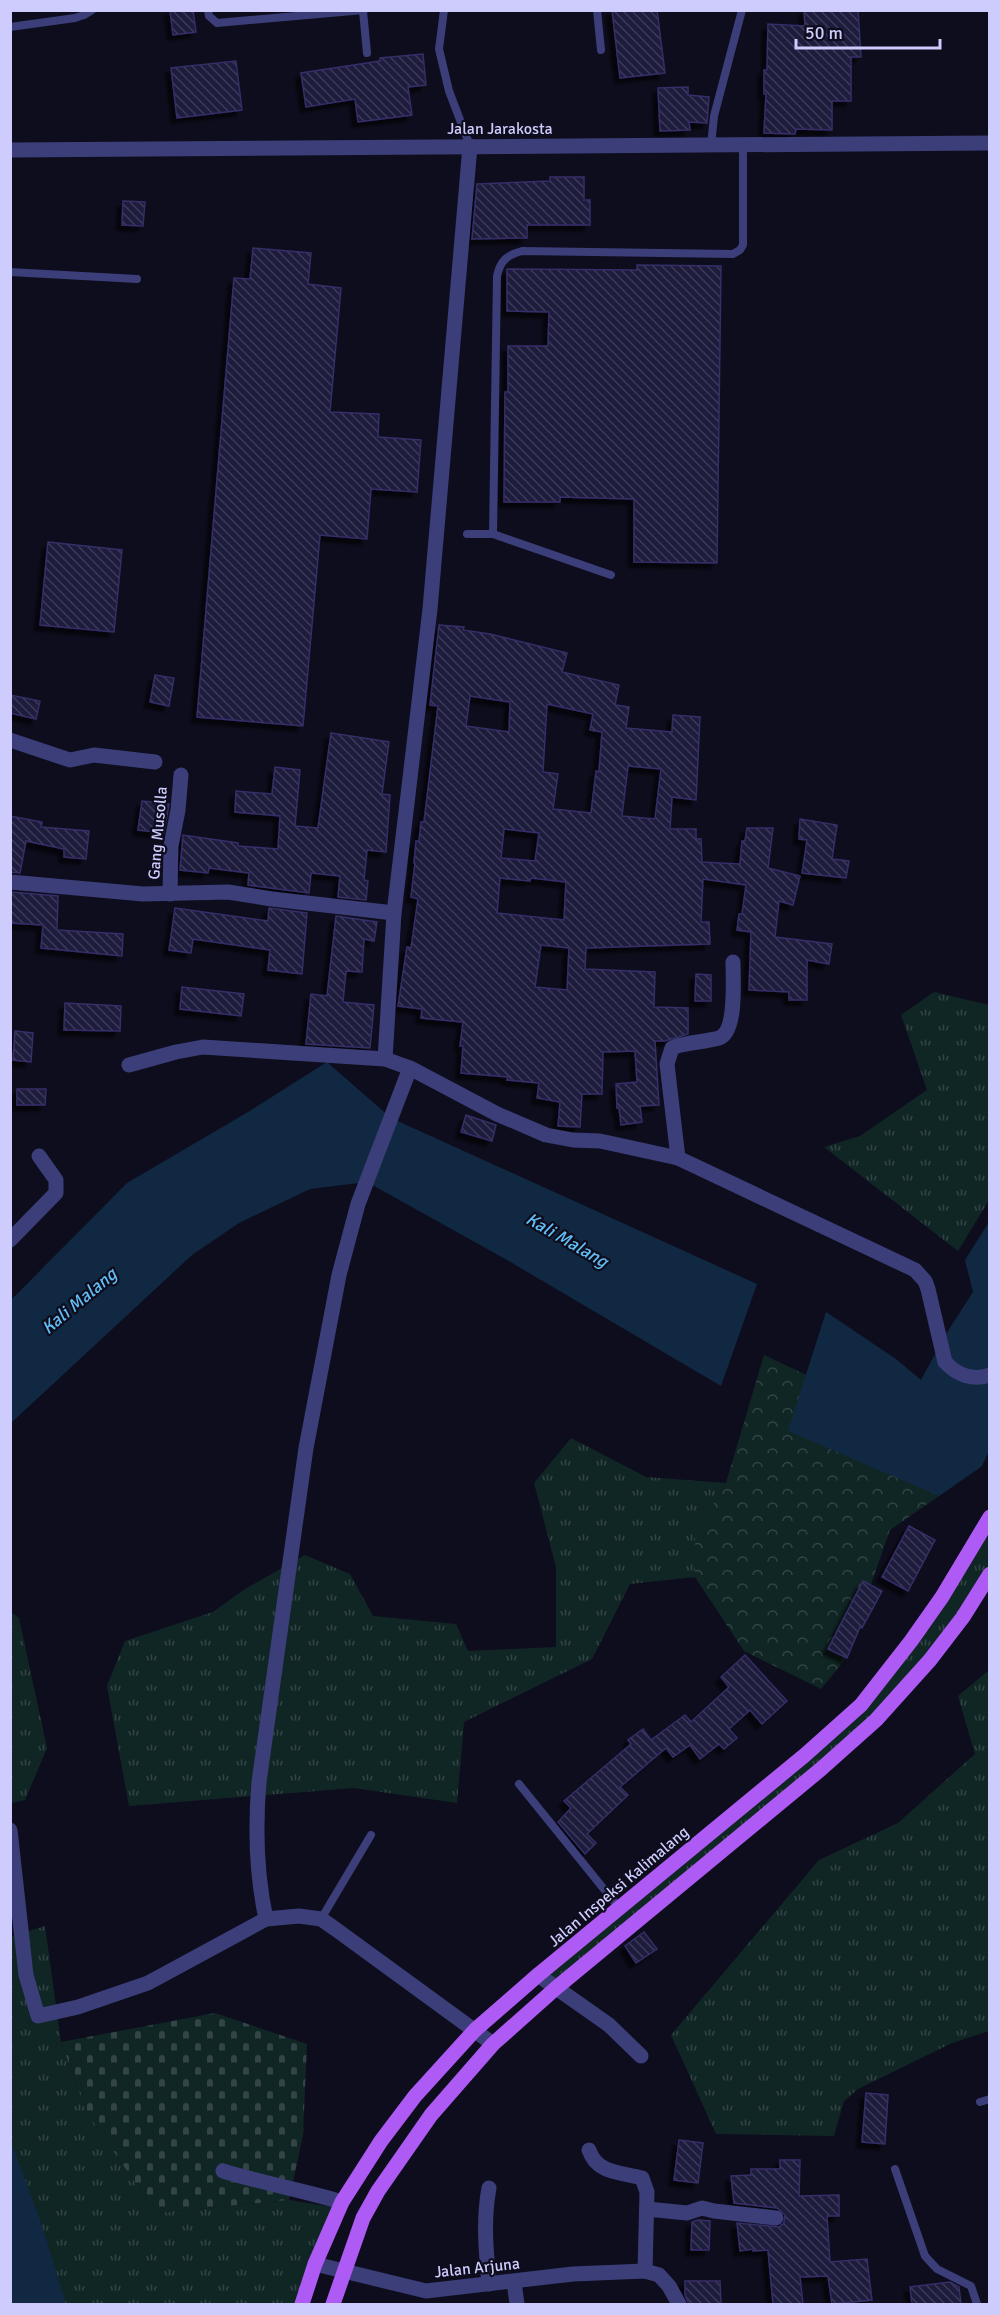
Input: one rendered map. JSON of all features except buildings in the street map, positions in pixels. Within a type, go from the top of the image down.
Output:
[{"type":"main road","name":"Jalan Inspeksi Kalimalang","points":[[302,2304],[315,2264],[342,2202],[381,2141],[409,2105],[475,2030],[538,1975],[805,1755],[861,1705],[942,1598],[990,1517]]},
{"type":"main road","points":[[333,2304],[342,2272],[363,2218],[378,2191],[431,2115],[493,2044],[556,1988],[821,1769],[876,1720],[930,1660],[963,1617],[990,1574]]},
{"type":"street","name":"Jalan Jarakosta","points":[[10,150],[990,143]]},
{"type":"street","points":[[385,1059],[394,913],[430,609],[470,146]]},
{"type":"street","points":[[10,740],[69,760],[94,755],[155,762]]},
{"type":"street","name":"Gang Musolla","points":[[170,894],[171,846],[178,810],[180,775]]},
{"type":"street","points":[[10,882],[143,894],[228,892],[394,913]]},
{"type":"street","points":[[678,1158],[667,1064],[670,1052],[677,1046],[721,1037],[728,1031],[732,1014],[734,962]]},
{"type":"street","points":[[129,1065],[203,1047],[385,1059],[408,1073],[546,1135],[573,1140],[600,1141],[678,1158],[915,1270],[924,1281],[933,1308],[945,1362],[957,1371],[982,1377]]},
{"type":"street","points":[[266,1919],[256,1859],[255,1824],[306,1448],[339,1275],[358,1204],[408,1073]]},
{"type":"street","points":[[10,1240],[56,1193],[58,1187],[56,1180],[39,1156]]},
{"type":"street","points":[[10,1830],[26,1975],[39,2016],[78,2007],[148,1983],[266,1919],[299,1916],[321,1919],[493,2044]]},
{"type":"street","points":[[538,1975],[609,2025],[642,2056]]},
{"type":"street","points":[[589,2150],[599,2167],[642,2178],[646,2187],[647,2209],[645,2271],[659,2275],[669,2286],[679,2304]]},
{"type":"street","points":[[223,2171],[261,2183],[298,2189],[342,2202]]},
{"type":"street","points":[[489,2188],[485,2207],[484,2233],[489,2284]]},
{"type":"street","points":[[647,2209],[687,2213],[702,2208],[776,2218]]},
{"type":"street","name":"Jalan Arjuna","points":[[315,2264],[426,2291],[573,2274],[645,2271]]},
{"type":"street","points":[[514,2282],[517,2304]]},
{"type":"lane","points":[[10,27],[75,18],[92,10]]},
{"type":"lane","points":[[208,10],[209,16],[217,23],[364,11],[367,53]]},
{"type":"lane","points":[[444,10],[439,49],[449,91],[470,146]]},
{"type":"lane","points":[[597,10],[601,50]]},
{"type":"lane","points":[[711,145],[714,116],[742,10]]},
{"type":"lane","points":[[493,534],[499,266],[509,254],[522,251],[733,254],[743,245],[743,145]]},
{"type":"lane","points":[[10,272],[137,279]]},
{"type":"lane","points":[[467,534],[493,534],[611,575]]},
{"type":"lane","points":[[519,1784],[620,1909]]},
{"type":"lane","points":[[321,1919],[371,1835]]},
{"type":"lane","points":[[895,2169],[925,2256],[937,2269],[970,2286],[977,2304]]},
{"type":"green space","points":[[934,992],[989,1005],[989,1200],[958,1251],[824,1147],[860,1136],[927,1090],[901,1015]]},
{"type":"green space","points":[[764,1355],[895,1417],[982,1466],[890,1530],[844,1661],[821,1689],[744,1651],[695,1577],[695,1534],[726,1483]]},
{"type":"green space","points":[[571,1438],[646,1477],[726,1483],[696,1534],[695,1577],[630,1584],[592,1659],[464,1722],[457,1803],[354,1788],[129,1806],[107,1686],[125,1641],[213,1612],[245,1589],[305,1555],[350,1574],[373,1616],[456,1624],[468,1651],[556,1647],[556,1567],[534,1483]]},
{"type":"green space","points":[[989,1518],[989,1574],[898,1697],[556,1988],[538,1975],[861,1705]]},
{"type":"green space","points":[[10,1611],[19,1618],[47,1748],[25,1800],[11,1803]]},
{"type":"green space","points":[[989,1670],[989,2031],[952,2043],[858,2089],[844,2101],[834,2136],[716,2134],[671,2035],[819,1860],[898,1823],[975,1754],[958,1696]]},
{"type":"green space","points":[[45,1926],[61,2042],[87,2113],[156,2213],[289,2200],[345,2209],[302,2304],[29,2304],[10,2219],[10,1937]]},
{"type":"green space","points":[[215,2013],[307,2044],[303,2135],[289,2200],[156,2213],[87,2113],[61,2042]]},
{"type":"water","points":[[327,1062],[391,1118],[757,1284],[721,1386],[507,1260],[367,1182],[310,1189],[239,1223],[192,1255],[11,1423],[11,1300],[127,1183],[248,1112]]},
{"type":"water","points":[[989,1222],[990,1449],[982,1466],[939,1496],[788,1431],[826,1312],[896,1359],[921,1380],[946,1334],[973,1292],[965,1260]]},
{"type":"water","points":[[10,2139],[43,2228],[66,2304],[11,2304]]},
{"type":"waterway","name":"Kali Malang","points":[[201,1199],[316,1117],[359,1138]]}]
